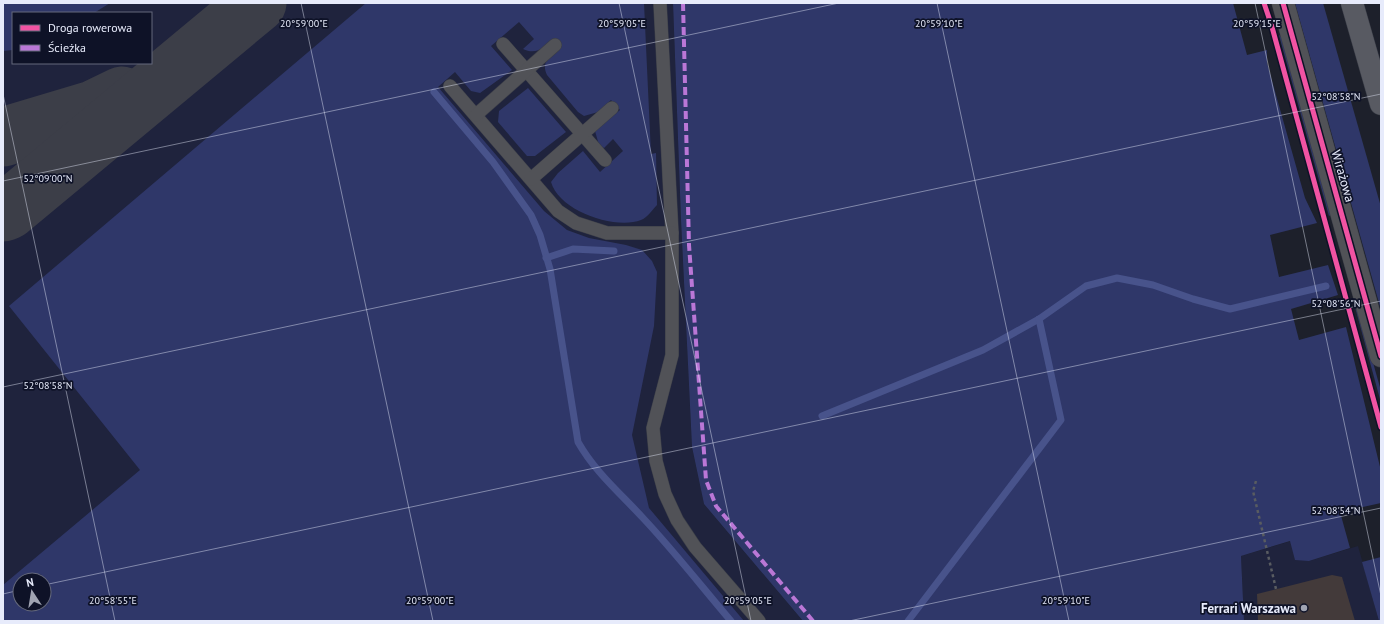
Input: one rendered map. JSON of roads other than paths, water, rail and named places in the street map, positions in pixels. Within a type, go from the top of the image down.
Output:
[{"type":"highway","points":[[1352,3],[1381,104]]},
{"type":"street","name":"Wirażowa","points":[[1283,3],[1381,356]]},
{"type":"lane","points":[[660,3],[672,233],[672,355],[653,428],[656,462],[665,494],[677,520],[695,547],[759,621]]},
{"type":"lane","points":[[503,44],[605,160]]},
{"type":"lane","points":[[476,115],[555,46]]},
{"type":"lane","points":[[450,86],[558,211],[576,223],[587,228],[607,233],[672,233]]},
{"type":"lane","points":[[531,179],[612,108]]},
{"type":"waterway","points":[[434,92],[493,162],[531,215],[540,235],[550,269],[578,442],[600,473],[666,543],[731,621]]},
{"type":"waterway","points":[[546,258],[573,249],[614,251]]},
{"type":"waterway","points":[[822,416],[983,350],[1039,319],[1086,286],[1117,278],[1153,285],[1193,299],[1230,309],[1326,286]]},
{"type":"waterway","points":[[908,621],[1061,420],[1039,319]]},
{"type":"place","name":"Ferrari Warszawa","points":[[1304,608]]}]
